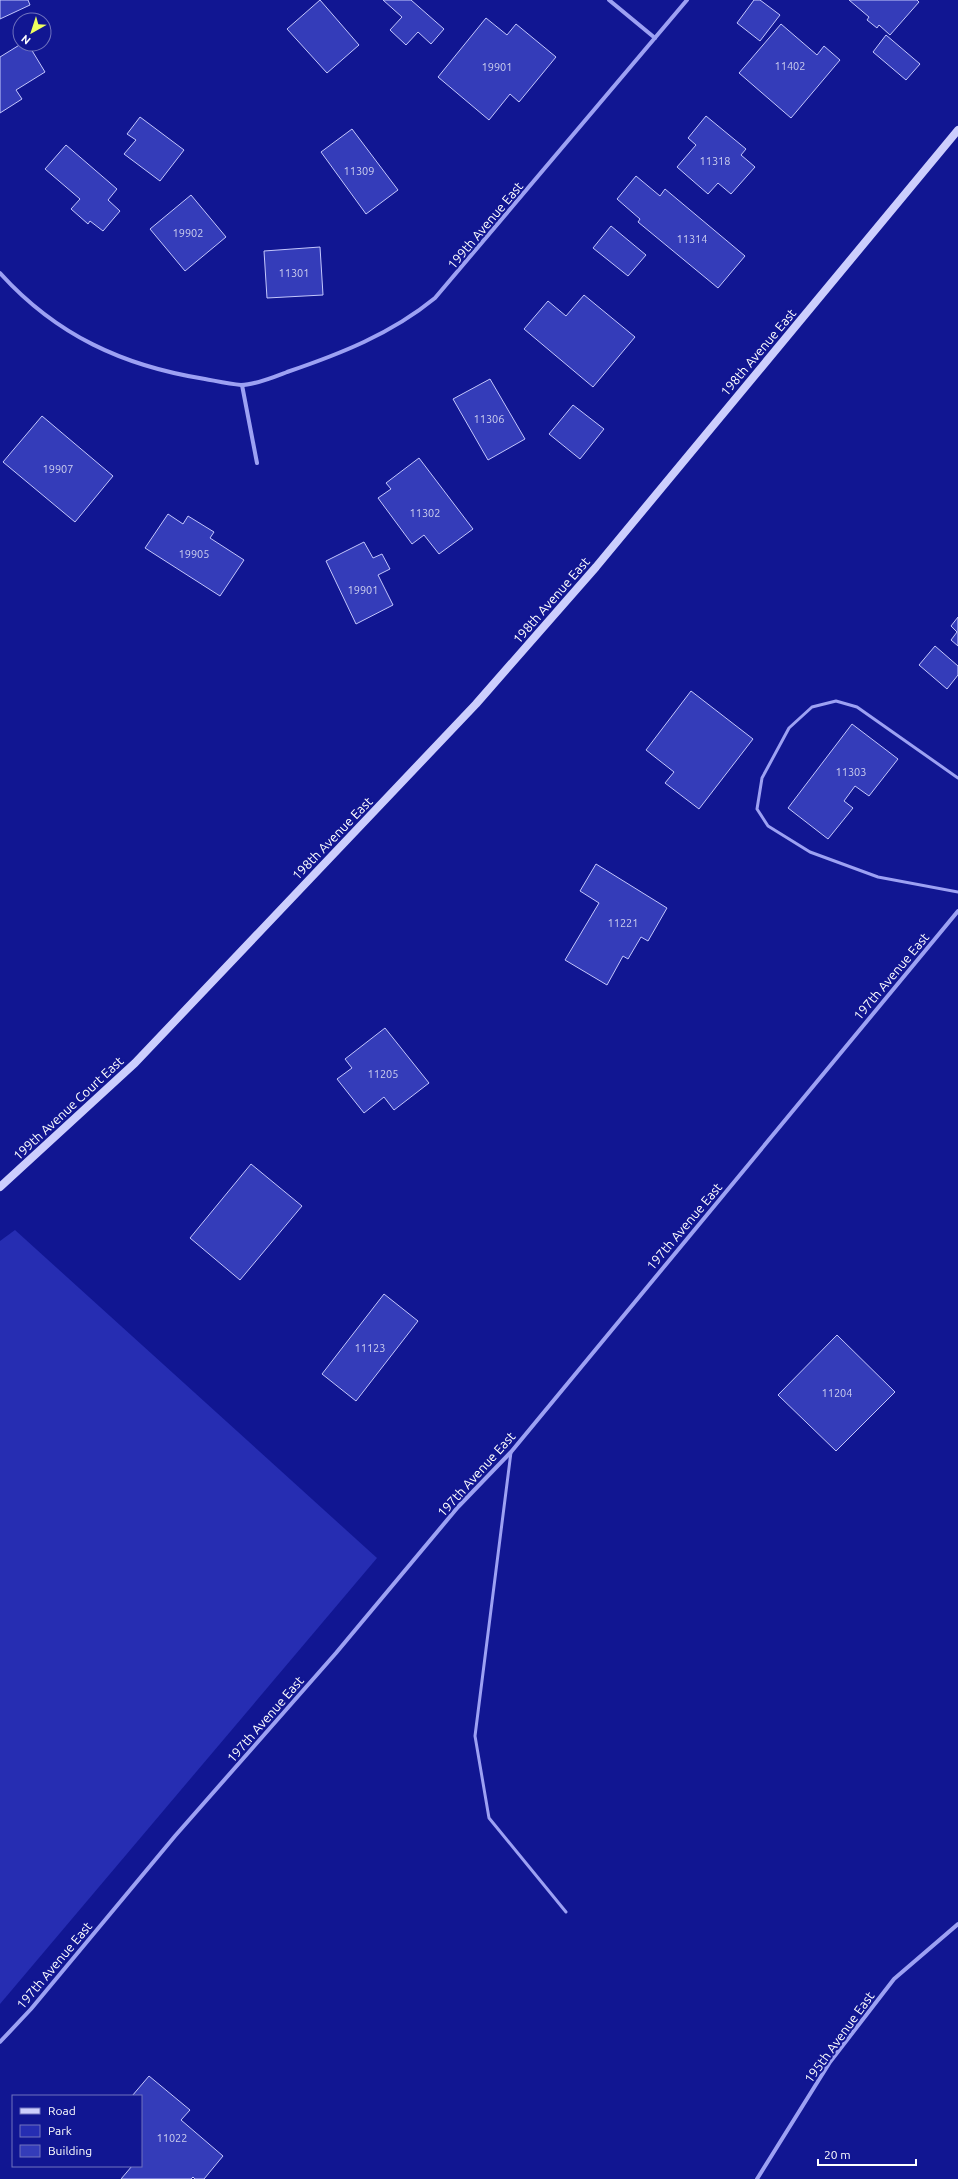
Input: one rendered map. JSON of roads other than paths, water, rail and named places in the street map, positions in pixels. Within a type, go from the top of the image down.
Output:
[{"type":"main road","name":"198th Avenue East","points":[[135,1063],[476,704],[596,567],[958,130]]},
{"type":"main road","name":"199th Avenue Court East","points":[[0,1187],[135,1063]]},
{"type":"street","points":[[609,0],[655,38]]},
{"type":"street","name":"199th Avenue East","points":[[242,385],[271,378],[343,353],[415,315],[435,298],[687,0]]},
{"type":"street","points":[[0,273],[48,317],[74,336],[96,347],[144,365],[188,376],[242,385],[257,463]]},
{"type":"street","name":"197th Avenue East","points":[[0,2042],[31,2009],[175,1836],[336,1653],[458,1507],[511,1452],[958,911]]},
{"type":"street","name":"195th Avenue East","points":[[756,2179],[830,2062],[894,1979],[958,1924]]},
{"type":"lane","points":[[958,778],[857,707],[836,701],[812,707],[789,728],[762,778],[757,809],[768,826],[810,852],[878,877],[958,892]]},
{"type":"lane","points":[[511,1452],[475,1736],[489,1818],[566,1912]]}]
